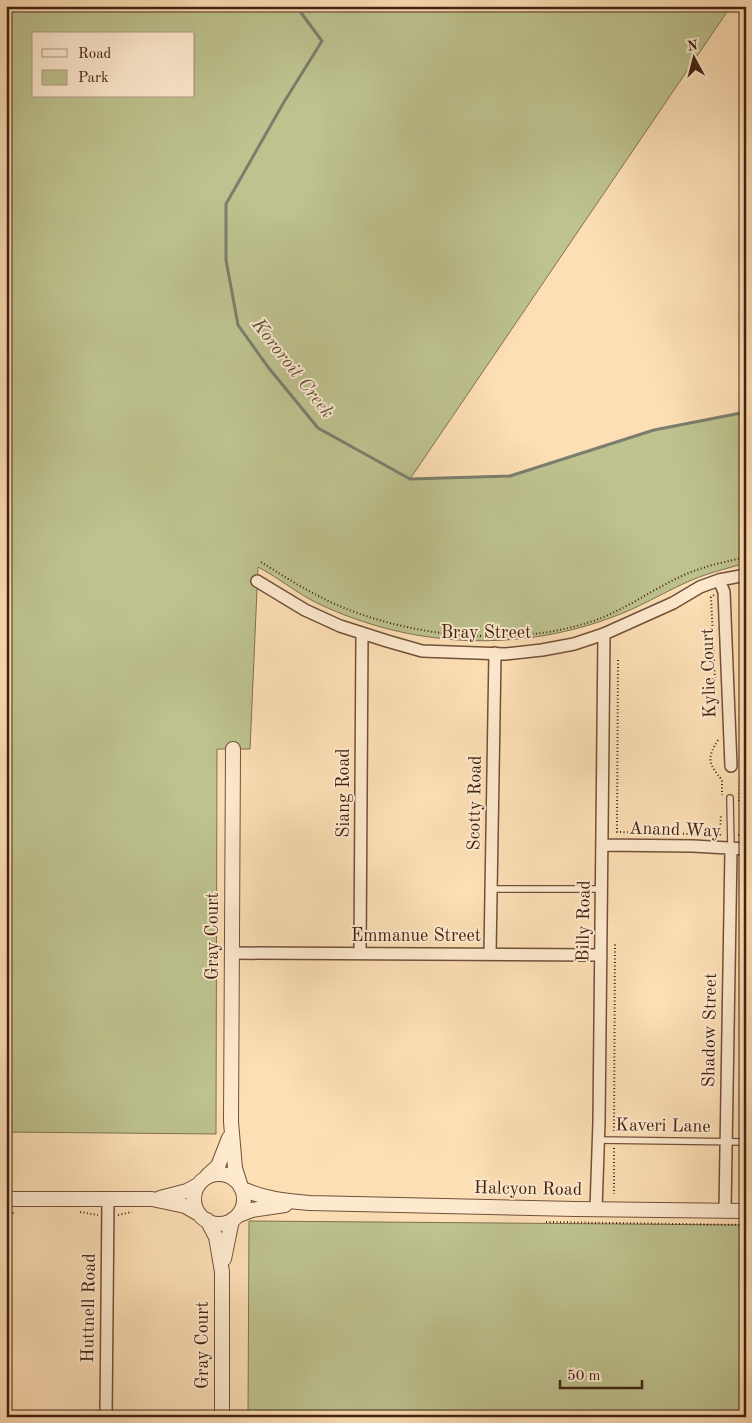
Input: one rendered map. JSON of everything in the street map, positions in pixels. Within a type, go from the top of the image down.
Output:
[{"type":"street","name":"Bray Street","points":[[257,581],[305,610],[362,634],[422,651],[495,653],[542,650],[574,644],[604,634],[673,603],[700,587],[719,580],[746,575]]},
{"type":"street","name":"Kylie Court","points":[[719,580],[724,592],[730,766]]},
{"type":"street","name":"Siang Road","points":[[360,953],[362,634]]},
{"type":"street","name":"Billy Road","points":[[596,1209],[603,845],[604,634]]},
{"type":"street","name":"Scotty Road","points":[[490,954],[495,653]]},
{"type":"street","name":"Gray Court","points":[[231,1122],[233,749]]},
{"type":"street","name":"Anand Way","points":[[603,845],[694,846],[731,850],[746,849]]},
{"type":"street","name":"Shadow Street","points":[[725,1211],[731,850]]},
{"type":"street","name":"Emmanue Street","points":[[231,953],[601,955]]},
{"type":"street","points":[[222,1272],[216,1237],[194,1202],[194,1193],[201,1182],[218,1166],[228,1141],[231,1122]]},
{"type":"street","points":[[222,1272],[228,1235],[243,1207],[244,1200],[234,1168],[231,1122]]},
{"type":"street","points":[[152,1199],[187,1191],[211,1175],[219,1174],[234,1178],[241,1186],[259,1195],[284,1201],[310,1203]]},
{"type":"street","points":[[6,1199],[152,1199],[185,1206],[217,1224],[225,1223],[252,1210],[310,1203]]},
{"type":"street","name":"Huttnell Road","points":[[106,1417],[108,1199]]},
{"type":"street","name":"Halcyon Road","points":[[310,1203],[746,1211]]},
{"type":"street","name":"Gray Court","points":[[222,1272],[222,1417]]},
{"type":"lane","points":[[730,798],[731,850]]},
{"type":"lane","points":[[491,889],[602,889]]},
{"type":"lane","name":"Kaveri Lane","points":[[598,1140],[746,1142]]},
{"type":"path","points":[[261,562],[308,591],[344,608],[382,621],[430,631],[472,635],[521,636],[560,630],[593,621],[623,608],[685,575],[719,563],[746,557]]},
{"type":"path","points":[[618,660],[617,832],[746,835]]},
{"type":"path","points":[[739,808],[740,780],[746,773]]},
{"type":"path","points":[[614,1194],[615,943]]},
{"type":"green space","points":[[6,6],[731,6],[410,479],[510,476],[654,430],[746,412],[746,563],[692,580],[610,618],[574,629],[537,637],[500,640],[426,637],[390,629],[354,618],[319,604],[258,567],[250,749],[217,749],[216,1134],[6,1132]]},
{"type":"green space","points":[[249,1221],[746,1225],[746,1417],[248,1417]]},
{"type":"waterway","name":"Kororoit Creek","points":[[296,6],[322,41],[284,102],[226,204],[226,260],[238,325],[268,367],[318,428],[410,479],[510,476],[654,430],[746,412]]}]
